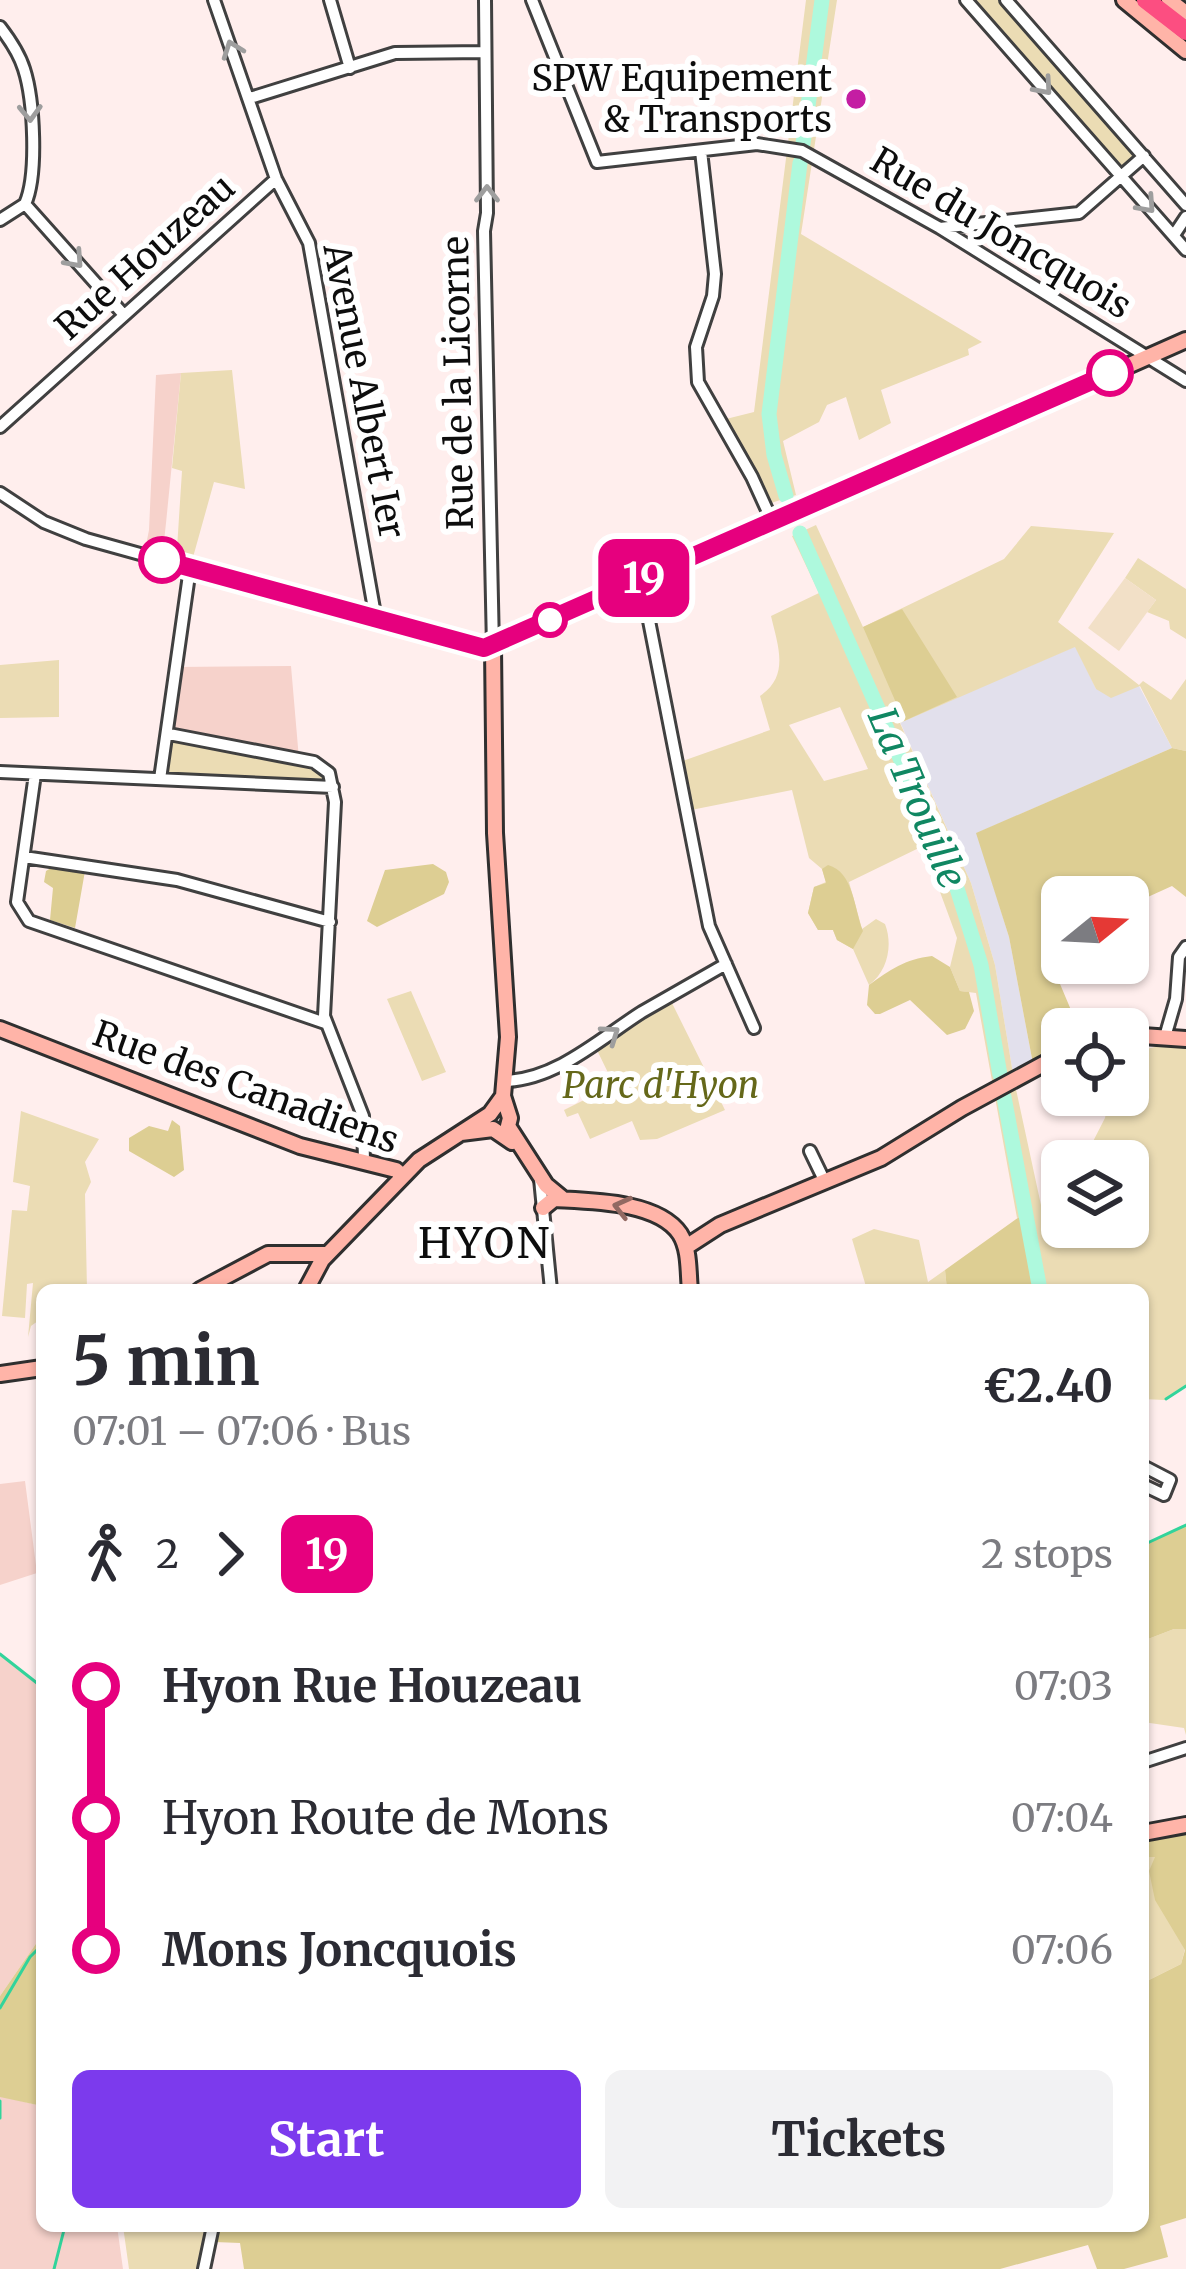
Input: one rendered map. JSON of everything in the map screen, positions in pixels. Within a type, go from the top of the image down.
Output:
[{"type":"highway","points":[[1144,0],[1184,24]]},
{"type":"street","name":"Avenue Albert Ier","points":[[214,0],[276,179],[310,250],[376,620]]},
{"type":"street","points":[[330,0],[350,68]]},
{"type":"street","name":"Rue de la Licorne","points":[[484,0],[493,646]]},
{"type":"street","name":"Rue du Joncquois","points":[[532,0],[597,162],[763,144],[790,147],[940,228],[1186,381]]},
{"type":"street","points":[[966,0],[1186,250]]},
{"type":"street","points":[[1006,0],[1186,203]]},
{"type":"street","points":[[1124,0],[1186,51]]},
{"type":"street","points":[[1168,0],[1184,24]]},
{"type":"street","points":[[0,27],[20,57],[29,92],[32,180],[25,204],[0,220]]},
{"type":"street","points":[[250,98],[395,53],[485,52]]},
{"type":"street","points":[[701,151],[716,274],[696,347],[698,382],[773,523]]},
{"type":"street","points":[[940,228],[1073,215],[1144,156]]},
{"type":"street","name":"Rue Houzeau","points":[[0,428],[276,179]]},
{"type":"street","points":[[25,204],[124,315]]},
{"type":"street","points":[[1174,235],[1186,218]]},
{"type":"street","points":[[0,493],[57,528],[467,645],[493,646],[1186,340]]},
{"type":"street","points":[[160,779],[190,568]]},
{"type":"street","points":[[641,580],[709,926],[754,1028]]},
{"type":"street","points":[[493,646],[495,833],[508,1037],[500,1112],[553,1202],[551,1284]]},
{"type":"street","points":[[169,734],[327,769],[333,787],[325,1023],[363,1116],[364,1162]]},
{"type":"street","points":[[0,772],[333,787]]},
{"type":"street","points":[[34,774],[17,902],[29,921],[325,1023]]},
{"type":"street","points":[[24,857],[177,880],[330,922]]},
{"type":"street","points":[[1165,1037],[1176,999],[1179,957],[1186,947]]},
{"type":"street","points":[[310,1284],[327,1254],[419,1160],[500,1112],[523,1080],[583,1053],[726,964]]},
{"type":"street","name":"Rue des Canadiens","points":[[0,1029],[300,1146],[404,1176]]},
{"type":"street","points":[[1149,1036],[1186,1039]]},
{"type":"street","points":[[686,1247],[720,1225],[881,1158],[1041,1065]]},
{"type":"street","points":[[810,1151],[825,1182]]},
{"type":"street","points":[[553,1202],[617,1202],[677,1230],[720,1225]]},
{"type":"street","points":[[677,1230],[686,1247],[689,1284]]},
{"type":"street","points":[[211,1284],[268,1254],[327,1254]]},
{"type":"street","points":[[0,1374],[36,1369]]},
{"type":"street","points":[[1149,1469],[1170,1480],[1164,1495],[1149,1488]]},
{"type":"street","points":[[1149,1760],[1186,1748]]},
{"type":"street","points":[[1149,1832],[1186,1825]]},
{"type":"street","points":[[205,2269],[212,2232]]},
{"type":"shaded area","points":[[181,373],[162,560],[144,555],[156,375]]},
{"type":"shaded area","points":[[1125,578],[1156,600],[1119,651],[1088,628]]},
{"type":"shaded area","points":[[902,609],[957,697],[904,721],[863,627]]},
{"type":"shaded area","points":[[1076,646],[1096,689],[1139,686],[1172,748],[977,833],[1009,937],[1034,1069],[1014,1080],[995,965],[971,883],[900,722]]},
{"type":"shaded area","points":[[291,666],[299,759],[169,734],[177,667]]},
{"type":"shaded area","points":[[1172,748],[1186,751],[1186,897],[1172,886],[1149,896],[1149,876],[1041,876],[1041,984],[1060,984],[1070,1008],[1041,1008],[1041,1065],[1034,1069],[1009,937],[976,833]]},
{"type":"shaded area","points":[[433,864],[446,872],[449,882],[444,894],[377,927],[367,921],[385,870]]},
{"type":"shaded area","points":[[56,865],[85,871],[75,928],[50,920],[53,888],[44,882],[46,871]]},
{"type":"shaded area","points":[[828,865],[843,875],[852,892],[863,931],[853,949],[837,940],[833,930],[818,930],[808,913],[814,887],[826,883],[822,869]]},
{"type":"shaded area","points":[[932,956],[950,967],[960,991],[969,992],[974,1011],[965,1029],[947,1035],[910,1000],[880,1014],[867,1005],[869,985],[906,963]]},
{"type":"shaded area","points":[[172,1120],[180,1126],[184,1170],[174,1177],[129,1151],[129,1138],[149,1126],[168,1131]]},
{"type":"shaded area","points":[[1026,1212],[1039,1284],[946,1284],[945,1270]]},
{"type":"shaded area","points":[[25,1481],[36,1573],[0,1585],[0,1484]]},
{"type":"shaded area","points":[[1186,1525],[1186,1629],[1149,1639],[1149,1542]]},
{"type":"shaded area","points":[[0,1654],[36,1682],[36,1944],[0,1996]]},
{"type":"shaded area","points":[[1186,1825],[1186,2218],[1160,2226],[1168,2257],[1124,2269],[1097,2269],[1088,2245],[1000,2269],[244,2269],[240,2243],[215,2242],[217,2232],[1149,2232],[1149,1980],[1181,1964],[1185,1950],[1155,1900],[1149,1871],[1155,1857],[1149,1857],[1149,1832]]},
{"type":"shaded area","points":[[36,1944],[36,2105],[0,2097],[0,1996]]},
{"type":"shaded area","points":[[0,2096],[36,2105],[36,2232],[118,2232],[123,2269],[0,2269]]},
{"type":"green space","points":[[806,0],[837,0],[801,234],[982,342],[968,349],[969,355],[881,390],[891,423],[859,440],[846,397],[827,405],[819,422],[783,441],[796,495],[771,503],[726,419],[754,412]]},
{"type":"green space","points":[[973,0],[999,0],[1135,154],[1135,160],[1121,167]]},
{"type":"green space","points":[[232,370],[245,489],[214,482],[190,568],[176,564],[182,471],[172,468],[181,373]]},
{"type":"green space","points":[[816,525],[863,627],[1004,559],[1031,526],[1114,533],[1058,622],[1139,685],[1143,681],[1171,700],[1186,679],[1186,751],[1172,748],[1140,686],[1111,698],[1096,689],[1075,647],[900,723],[971,883],[995,965],[1041,1205],[1041,1248],[1149,1248],[1149,1140],[1094,1140],[1105,1116],[1149,1116],[1149,1048],[1164,1045],[1165,1037],[1186,1039],[1186,1386],[1164,1400],[1149,1399],[1149,1284],[1039,1284],[1026,1214],[1017,1218],[976,993],[960,991],[950,967],[957,938],[923,846],[849,882],[862,929],[876,919],[885,924],[887,932],[885,965],[869,985],[853,949],[837,940],[833,930],[818,930],[808,913],[814,887],[826,882],[822,869],[809,858],[792,790],[686,811],[677,763],[770,730],[760,696],[779,670],[771,616],[819,593],[792,536]],"holes":[[[840,707],[868,769],[824,781],[789,725]]]},
{"type":"green space","points":[[1138,558],[1186,589],[1186,639],[1170,629],[1169,621],[1147,612],[1156,600],[1125,578]]},
{"type":"green space","points":[[59,660],[59,717],[0,718],[0,665]]},
{"type":"green space","points":[[169,734],[319,763],[331,779],[324,787],[160,779]]},
{"type":"green space","points":[[411,991],[446,1072],[422,1081],[387,999]]},
{"type":"green space","name":"Parc d'Hyon","points":[[669,997],[725,1110],[657,1139],[640,1140],[632,1121],[590,1139],[578,1113],[567,1117],[564,1110],[614,1085],[595,1046]]},
{"type":"green space","points":[[21,1111],[99,1139],[85,1162],[91,1182],[85,1194],[87,1284],[36,1284],[36,1322],[28,1337],[33,1283],[27,1284],[25,1318],[2,1316],[12,1210],[27,1211],[30,1186],[13,1182]]},
{"type":"green space","points":[[874,1229],[919,1240],[928,1282],[945,1270],[946,1284],[865,1284],[852,1239]]},
{"type":"green space","points":[[1186,1629],[1186,1735],[1184,1728],[1149,1723],[1149,1639]]},
{"type":"green space","points":[[1149,1857],[1156,1857],[1171,1922],[1185,1949],[1181,1964],[1149,1980]]},
{"type":"green space","points":[[124,2232],[207,2232],[200,2269],[129,2269]]},
{"type":"waterway","name":"La Trouille","points":[[803,144],[822,0]]},
{"type":"waterway","name":"La Trouille","points":[[786,496],[769,414],[800,163]]},
{"type":"waterway","name":"La Trouille","points":[[800,533],[955,882],[981,965],[1000,1075]]},
{"type":"waterway","name":"La Trouille","points":[[1004,1097],[1039,1284]]},
{"type":"waterway","points":[[1166,1399],[1186,1386]]},
{"type":"waterway","points":[[1149,1542],[1186,1525]]},
{"type":"waterway","points":[[0,1654],[36,1682]]},
{"type":"waterway","points":[[0,2008],[36,1951]]},
{"type":"waterway","points":[[0,2101],[0,2118]]},
{"type":"waterway","points":[[54,2269],[63,2232]]},
{"type":"bus line","name":"19","points":[[162,560],[484,648],[1110,373]]},
{"type":"place","name":"SPW Equipement & Transports","points":[[856,99]]},
{"type":"district","name":"HYON","points":[[485,1243]]}]
